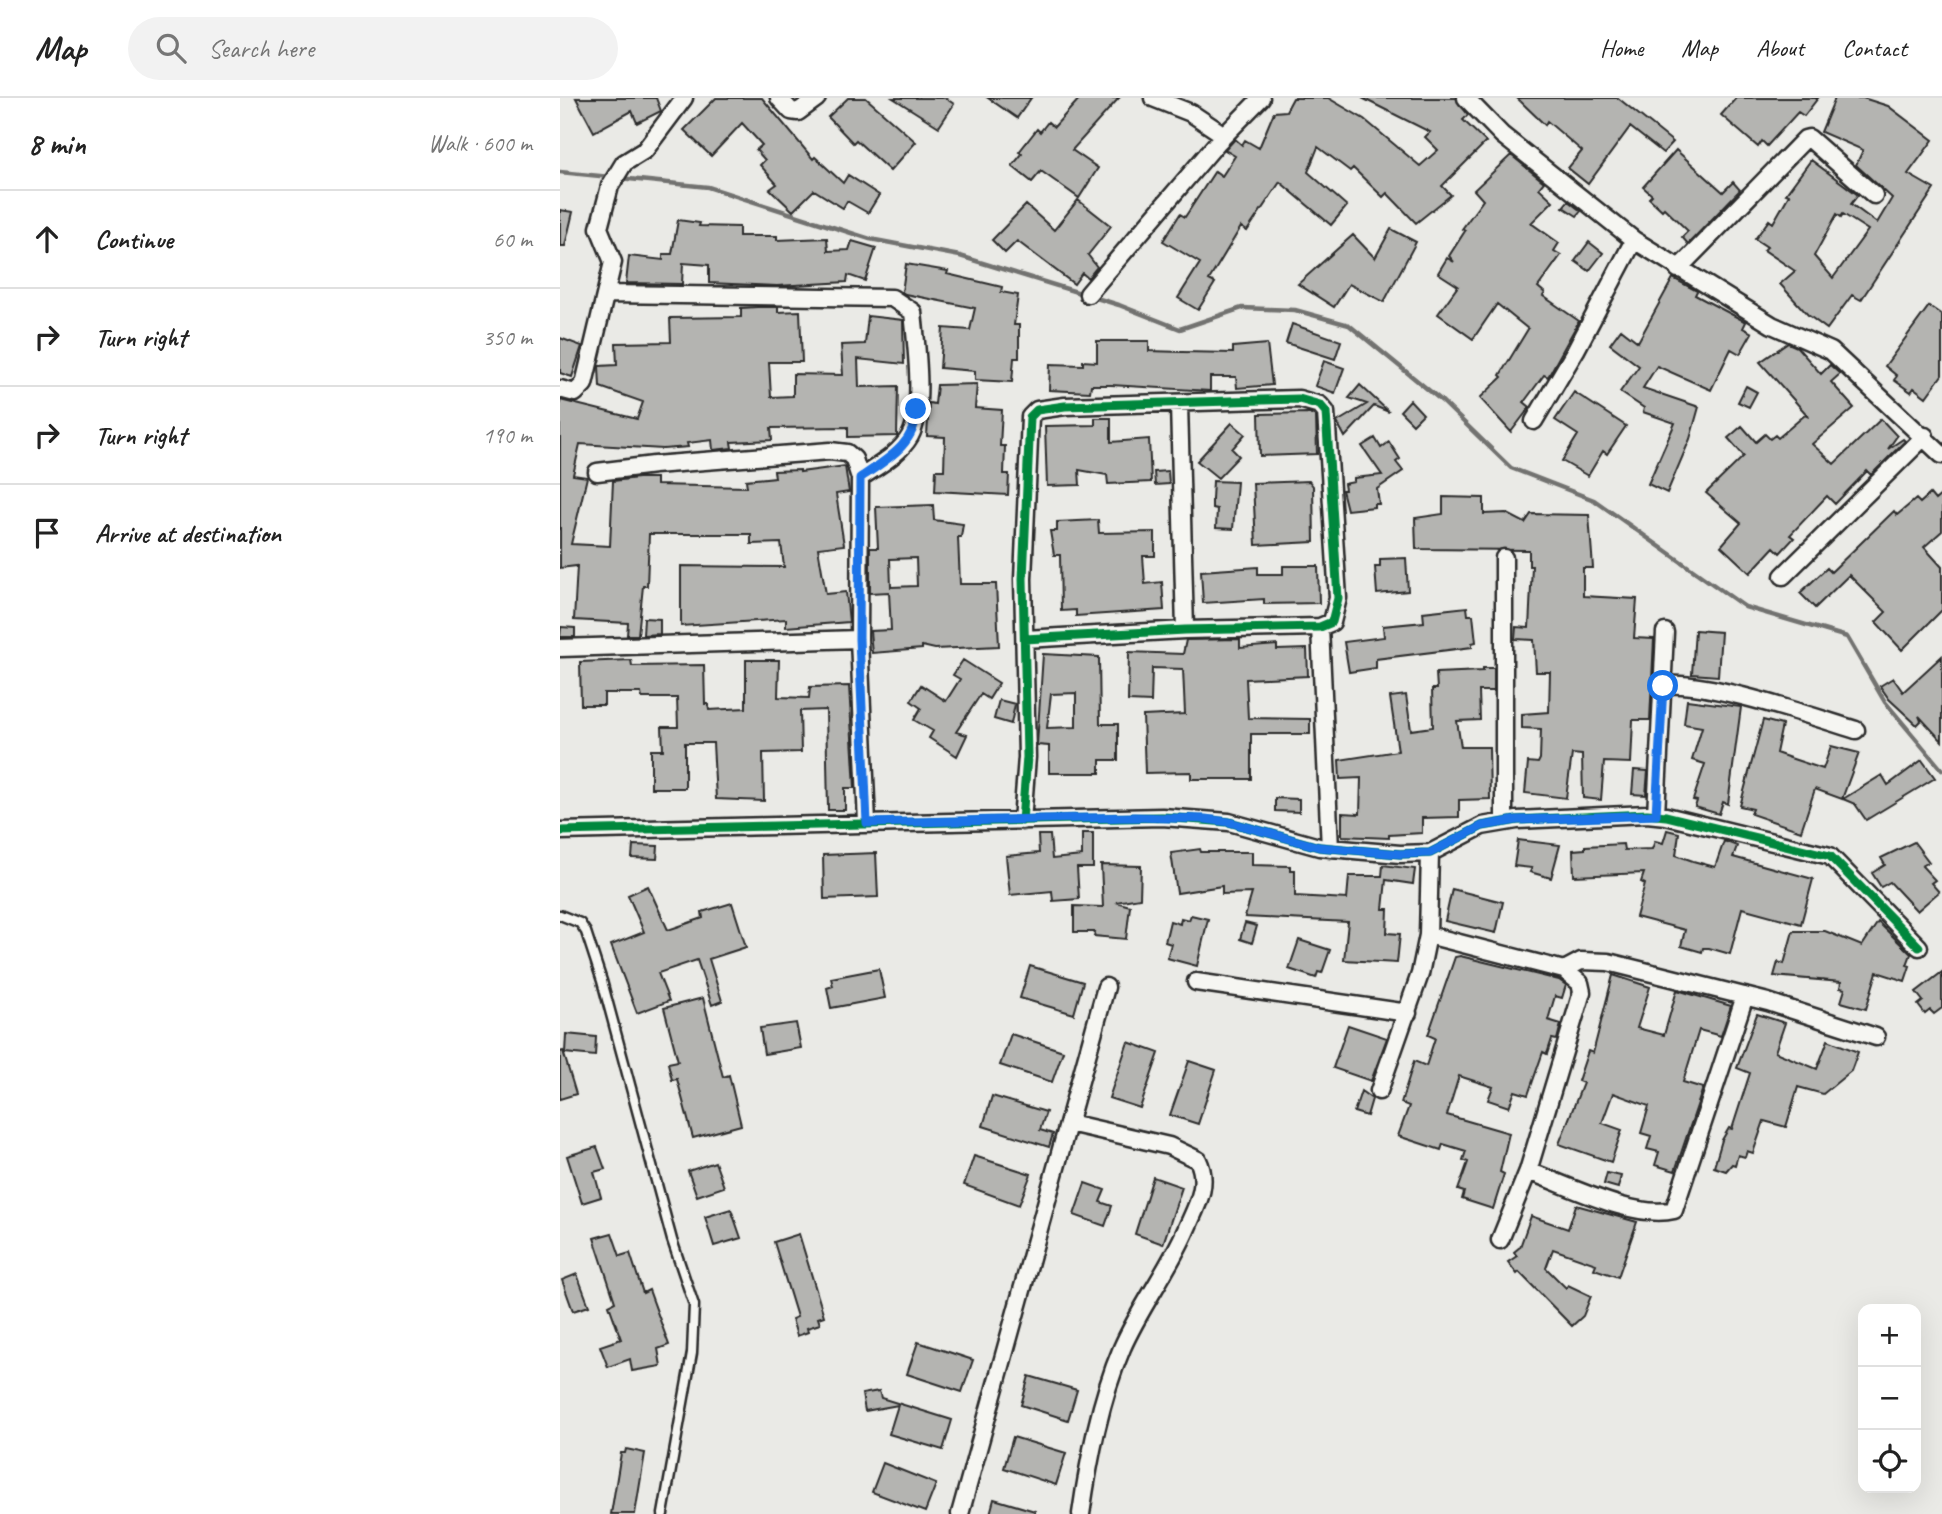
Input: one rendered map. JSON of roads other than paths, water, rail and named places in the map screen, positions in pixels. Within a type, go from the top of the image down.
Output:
[{"type":"street","points":[[560,389],[575,393],[584,384],[607,295],[613,262],[599,228],[612,181],[624,163],[645,150],[684,98]]},
{"type":"street","points":[[779,98],[791,111],[798,113],[817,98]]},
{"type":"street","points":[[1153,98],[1191,113],[1224,135]]},
{"type":"street","points":[[1088,294],[1224,135],[1261,98]]},
{"type":"street","points":[[1466,98],[1502,135],[1634,240],[1772,325],[1831,351],[1925,436],[1942,455]]},
{"type":"street","points":[[1678,269],[1805,139],[1809,138],[1874,195]]},
{"type":"street","points":[[1534,421],[1576,350],[1634,240]]},
{"type":"street","points":[[607,295],[846,296],[892,298],[901,302],[913,312],[916,418],[909,438],[897,453],[860,478]]},
{"type":"street","points":[[1023,821],[1027,757],[1023,579],[1030,417],[1037,410],[1065,406],[1299,399],[1320,405],[1326,412],[1329,419],[1338,607],[1332,622],[1320,627],[1185,630],[1025,639]]},
{"type":"street","points":[[1180,404],[1185,630]]},
{"type":"street","points":[[1783,576],[1925,436]]},
{"type":"street","points":[[597,472],[830,452],[847,453],[854,459],[860,478],[859,639],[867,823]]},
{"type":"street","points":[[1504,558],[1504,822]]},
{"type":"street","points":[[1320,627],[1330,849]]},
{"type":"street","points":[[1656,815],[1665,632]]},
{"type":"street","points":[[560,648],[859,639]]},
{"type":"street","points":[[1663,686],[1675,683],[1690,685],[1856,730]]},
{"type":"street","points":[[560,829],[1134,817],[1229,822],[1330,849],[1366,853],[1430,853],[1482,826],[1504,822],[1656,815],[1830,856],[1919,947]]},
{"type":"street","points":[[1379,1091],[1408,1013],[1428,935],[1430,853]]},
{"type":"street","points":[[1428,935],[1564,970],[1580,983],[1582,992],[1528,1171],[1500,1240]]},
{"type":"street","points":[[1564,970],[1581,961],[1608,962],[1745,996],[1876,1037]]},
{"type":"street","points":[[1196,982],[1408,1013]]},
{"type":"street","points":[[960,1514],[1106,987]]},
{"type":"street","points":[[1528,1171],[1608,1200],[1657,1214],[1674,1210],[1745,996]]},
{"type":"street","points":[[1069,1123],[1169,1146],[1198,1160],[1205,1178],[1200,1197],[1176,1253],[1115,1366],[1088,1467],[1081,1514]]},
{"type":"lane","points":[[560,915],[580,923],[586,932],[602,981],[672,1240],[694,1305],[692,1353],[663,1514]]},
{"type":"waterway","points":[[560,172],[610,177]]},
{"type":"waterway","points":[[619,178],[708,187],[870,239],[960,256],[1119,305],[1180,329],[1242,308],[1295,310],[1349,325],[1442,401],[1511,468],[1594,500],[1745,607],[1847,637],[1885,702],[1942,770]]}]
